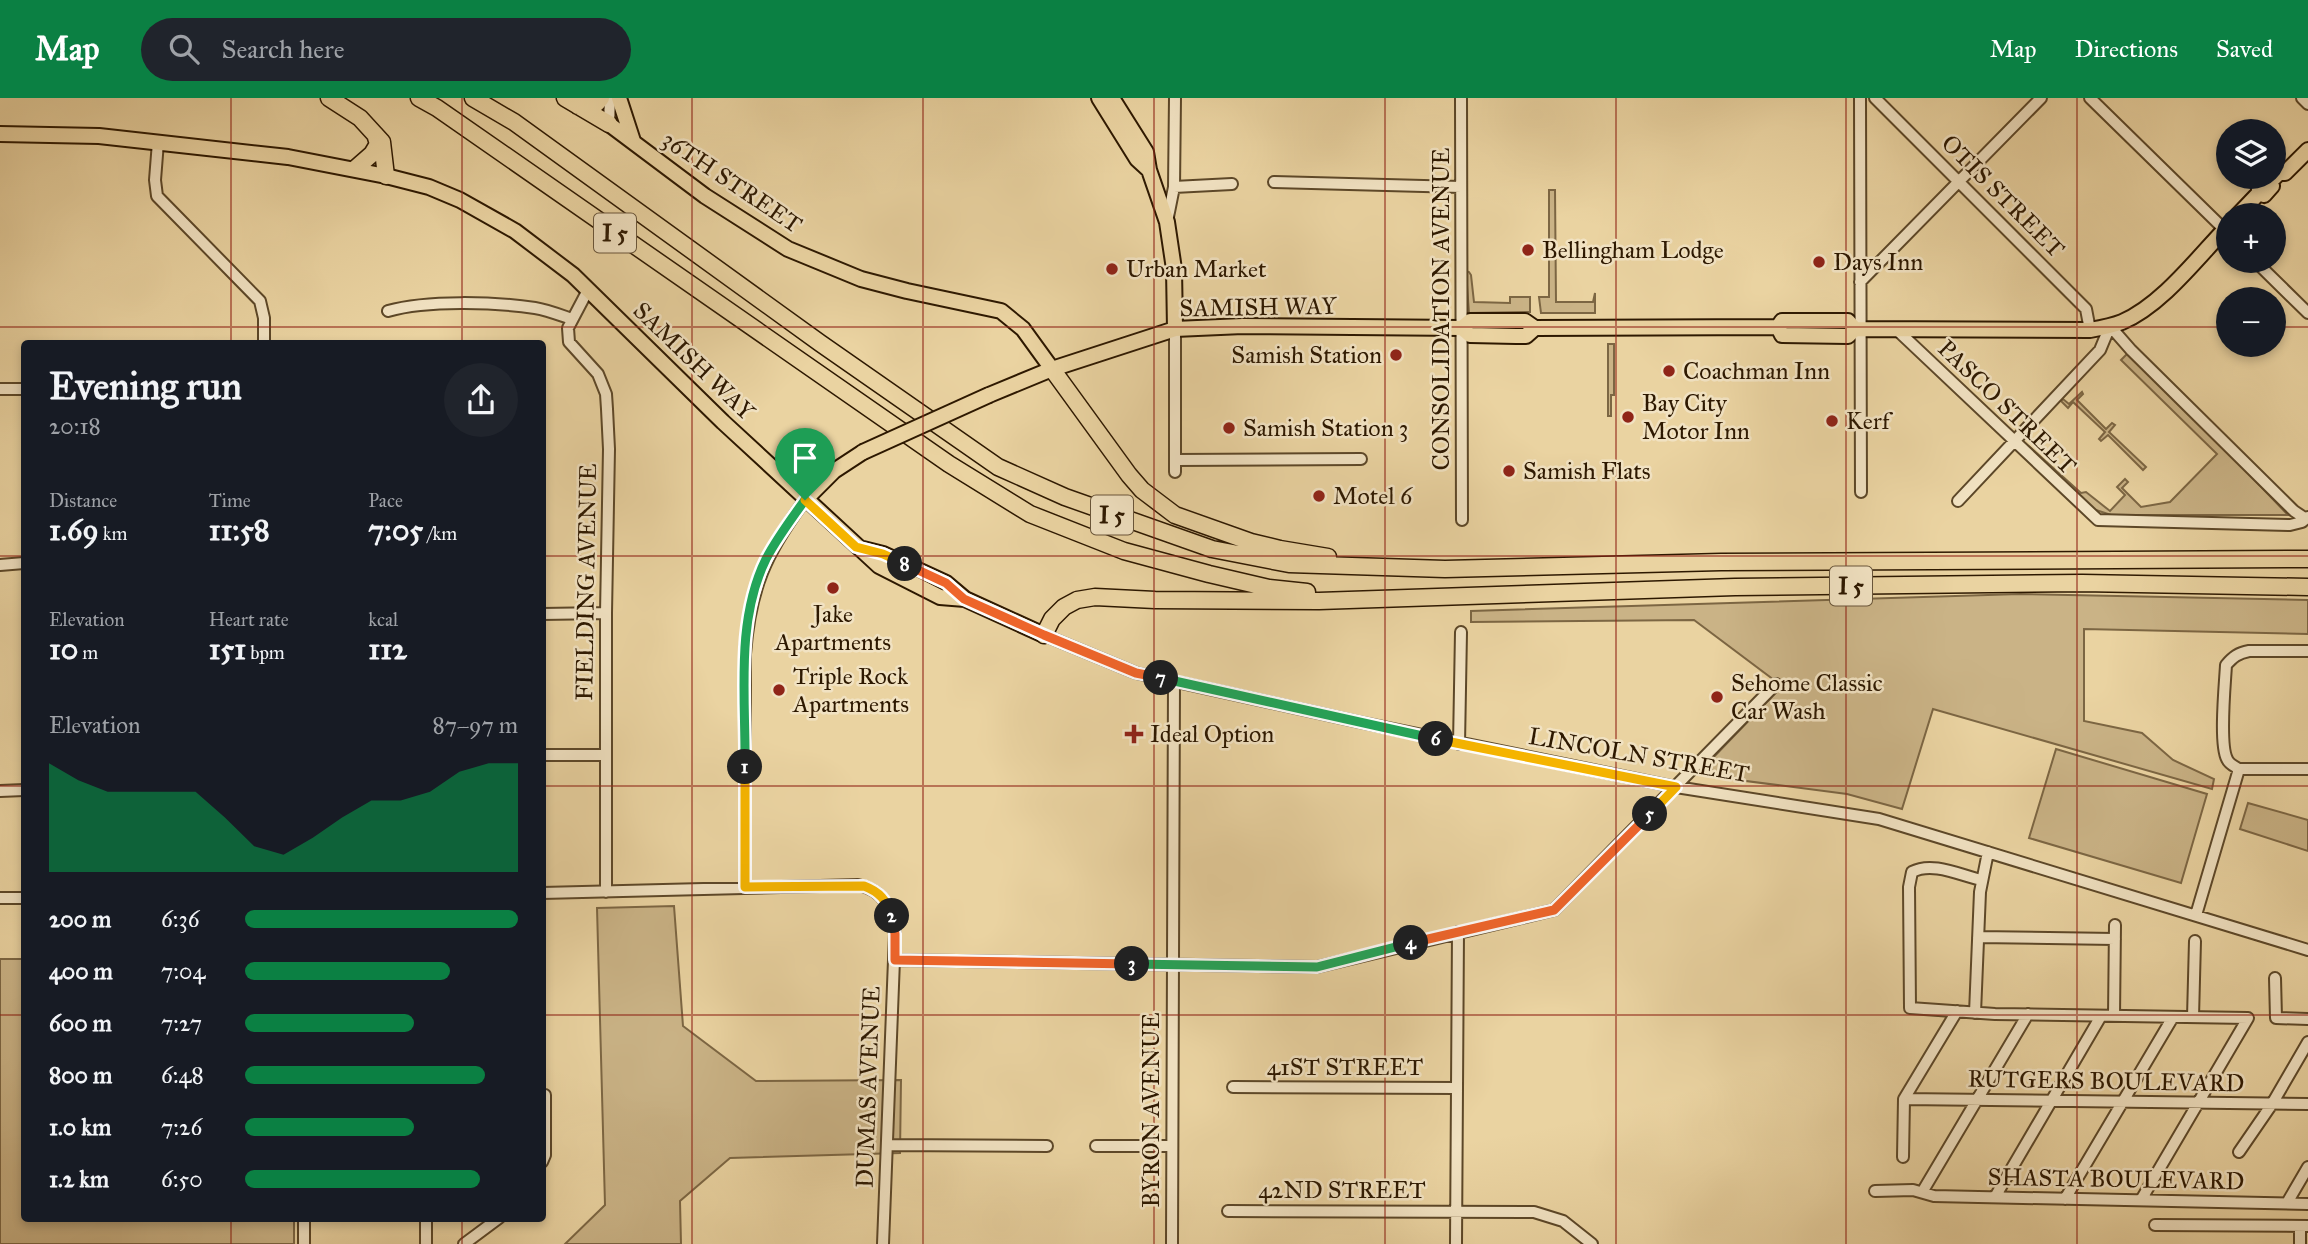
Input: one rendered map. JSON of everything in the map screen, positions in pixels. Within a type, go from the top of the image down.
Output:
[{"type":"highway","points":[[329,98],[360,118],[383,142],[386,176]]},
{"type":"highway","name":"I 5","points":[[419,98],[949,464],[1030,514],[1124,551],[1209,574],[1269,588],[1343,596],[1394,597],[1735,587],[2081,583],[2308,587]]},
{"type":"highway","name":"I 5","points":[[473,98],[514,122],[820,343],[998,467],[1065,497],[1212,549],[1289,564],[1445,569],[1735,561],[2308,559]]},
{"type":"highway","points":[[572,102],[597,103],[601,98]]},
{"type":"highway","points":[[572,102],[609,124]]},
{"type":"highway","points":[[356,168],[372,154],[378,144],[375,134]]},
{"type":"highway","points":[[1052,369],[1129,475],[1142,490],[1175,515],[1251,542],[1280,549],[1344,559],[1445,569]]},
{"type":"highway","points":[[1044,635],[1052,619],[1064,607],[1077,600],[1095,597],[1244,601],[1394,597]]},
{"type":"main road","points":[[619,98],[633,143]]},
{"type":"main road","points":[[1100,98],[1137,159],[1149,170]]},
{"type":"main road","points":[[1112,98],[1146,152],[1149,170],[1167,222],[1174,269],[1175,329]]},
{"type":"main road","name":"36TH STREET","points":[[609,124],[705,196],[788,249],[860,279],[1001,311],[1023,329],[1052,369]]},
{"type":"main road","name":"SAMISH WAY","points":[[0,134],[99,136],[288,157],[356,168],[429,187],[490,215],[573,275],[805,500],[834,471],[863,452],[1052,369],[1175,329],[1242,326],[1462,328],[1471,335],[1516,336],[1526,335],[1535,328],[1778,327],[1782,335],[1848,336],[1858,329]]},
{"type":"main road","points":[[2286,160],[2308,138]]},
{"type":"main road","points":[[2286,172],[2306,156]]},
{"type":"main road","points":[[2249,203],[2259,193],[2264,195],[2270,189]]},
{"type":"main road","points":[[1858,329],[2090,330],[2110,326],[2148,307],[2216,240]]},
{"type":"main road","name":"LINCOLN STREET","points":[[805,500],[879,566],[906,582],[940,597],[964,599],[1044,635]]},
{"type":"street","points":[[609,124],[610,98]]},
{"type":"street","points":[[1167,222],[1174,187],[1175,98]]},
{"type":"street","name":"CONSOLIDATION AVENUE","points":[[1461,98],[1462,520]]},
{"type":"street","points":[[1860,98],[1858,329],[1861,492]]},
{"type":"street","name":"OTIS STREET","points":[[1875,98],[2086,309],[2090,330]]},
{"type":"street","points":[[1860,282],[2042,98]]},
{"type":"street","points":[[2090,98],[2216,220]]},
{"type":"street","points":[[2302,98],[2308,104]]},
{"type":"street","points":[[158,142],[155,180],[157,196],[260,301],[264,318],[264,340]]},
{"type":"street","points":[[1275,182],[1461,187]]},
{"type":"street","points":[[1174,187],[1232,184]]},
{"type":"street","points":[[2267,273],[2308,313]]},
{"type":"street","points":[[388,311],[407,306],[484,304],[537,308],[572,319],[588,290]]},
{"type":"street","name":"FIELDING AVENUE","points":[[572,319],[568,328],[569,342],[598,374],[606,394],[609,449],[606,892]]},
{"type":"street","points":[[1958,501],[2101,350],[2110,326],[2284,502],[2307,518]]},
{"type":"street","points":[[1175,329],[1175,472]]},
{"type":"street","name":"PASCO STREET","points":[[1896,329],[2090,515],[2103,521],[2297,524],[2307,518]]},
{"type":"street","points":[[0,389],[21,389]]},
{"type":"street","points":[[1175,460],[1361,458]]},
{"type":"street","points":[[546,893],[745,887],[745,654],[750,610],[765,561],[805,500]]},
{"type":"street","points":[[0,565],[21,563]]},
{"type":"street","points":[[546,614],[606,613]]},
{"type":"street","points":[[1459,744],[1461,632]]},
{"type":"street","name":"LINCOLN STREET","points":[[1044,635],[1136,673],[1459,744],[1676,787],[1879,819],[2308,950]]},
{"type":"street","points":[[2308,652],[2240,653],[2226,665],[2224,752],[2227,760],[2239,769],[2308,769]]},
{"type":"street","name":"BYRON AVENUE","points":[[1172,1244],[1174,681]]},
{"type":"street","points":[[895,960],[1317,967],[1554,910],[1776,684]]},
{"type":"street","points":[[546,755],[606,755]]},
{"type":"street","points":[[2196,915],[2239,769]]},
{"type":"street","points":[[0,791],[21,790]]},
{"type":"street","points":[[1975,1013],[1981,880],[1988,852]]},
{"type":"street","points":[[1981,880],[1931,867],[1920,867],[1912,872],[1909,887],[1910,1008],[1975,1013],[2249,1018],[2141,1200]]},
{"type":"street","name":"DUMAS AVENUE","points":[[745,887],[858,885],[880,893],[894,920],[895,960],[883,1244]]},
{"type":"street","points":[[0,898],[21,898]]},
{"type":"street","points":[[2114,1016],[2115,925]]},
{"type":"street","points":[[1456,1244],[1458,932]]},
{"type":"street","points":[[1978,937],[2115,939]]},
{"type":"street","points":[[2193,1017],[2195,941]]},
{"type":"street","points":[[2275,978],[2276,1018],[2308,1019]]},
{"type":"street","points":[[1903,1157],[1903,1099],[1957,1012]]},
{"type":"street","points":[[1924,1193],[2028,1014]]},
{"type":"street","points":[[1995,1197],[2101,1016]]},
{"type":"street","points":[[2065,1199],[2173,1017]]},
{"type":"street","points":[[2239,1152],[2272,1104],[2308,1042]]},
{"type":"street","name":"41ST STREET","points":[[1233,1087],[1457,1088]]},
{"type":"street","name":"RUTGERS BOULEVARD","points":[[1903,1099],[2308,1104]]},
{"type":"street","points":[[887,1144],[1046,1146]]},
{"type":"street","points":[[1096,1146],[1172,1146]]},
{"type":"street","points":[[2287,1203],[2308,1167]]},
{"type":"street","name":"SHASTA BOULEVARD","points":[[1875,1191],[1913,1190],[1934,1196],[2308,1204]]},
{"type":"street","name":"42ND STREET","points":[[1228,1211],[1534,1212],[1549,1215],[1575,1229],[1592,1244]]},
{"type":"street","points":[[304,1222],[304,1244]]},
{"type":"street","points":[[426,1222],[426,1244]]},
{"type":"street","points":[[464,1244],[494,1222]]},
{"type":"street","points":[[2155,1225],[2304,1226],[2300,1244]]},
{"type":"shaded area","points":[[1549,190],[1555,190],[1556,302],[1593,302],[1595,293],[1595,313],[1541,313],[1539,297],[1549,297]]},
{"type":"shaded area","points":[[1466,271],[1471,275],[1474,302],[1510,303],[1510,297],[1530,297],[1530,312],[1469,313]]},
{"type":"shaded area","points":[[1608,344],[1614,344],[1614,395],[1611,395],[1611,416],[1608,416]]},
{"type":"shaded area","points":[[2127,354],[2222,446],[2288,515],[2111,515],[2093,509],[2024,445],[2031,448],[2081,493],[2086,492],[2110,511],[2125,495],[2117,487],[2125,479],[2128,482],[2122,488],[2141,507],[2170,502],[2217,454],[2121,360]]},
{"type":"shaded area","points":[[2082,392],[2077,400],[2106,429],[2112,423],[2115,425],[2109,432],[2146,467],[2143,470],[2108,435],[2101,441],[2099,439],[2105,432],[2073,402],[2068,408],[2061,401],[2063,399],[2069,404]]},
{"type":"shaded area","points":[[2020,594],[2308,600],[2308,634],[2084,629],[2084,721],[2142,733],[2173,760],[2214,779],[2212,789],[1933,709],[1902,809],[1847,794],[1715,777],[1709,762],[1782,686],[1694,620],[1471,622],[1471,611]]},
{"type":"shaded area","points":[[2056,749],[2207,794],[2181,883],[2029,838]]},
{"type":"shaded area","points":[[2248,803],[2308,820],[2308,851],[2240,829]]},
{"type":"shaded area","points":[[674,906],[683,1026],[756,1081],[901,1080],[900,1153],[730,1158],[680,1201],[681,1244],[565,1244],[605,1205],[597,908]]},
{"type":"shaded area","points":[[0,959],[21,959],[21,1222],[294,1222],[294,1244],[0,1244]]},
{"type":"place","name":"Bellingham Lodge","points":[[1528,250]]},
{"type":"place","name":"Days Inn","points":[[1819,262]]},
{"type":"place","name":"Urban Market","points":[[1112,269]]},
{"type":"place","name":"Samish Station","points":[[1396,355]]},
{"type":"place","name":"Coachman Inn","points":[[1669,371]]},
{"type":"place","name":"Bay City Motor Inn","points":[[1628,417]]},
{"type":"place","name":"Kerf","points":[[1832,421]]},
{"type":"place","name":"Samish Station 3","points":[[1229,428]]},
{"type":"place","name":"Samish Flats","points":[[1509,471]]},
{"type":"place","name":"Motel 6","points":[[1319,496]]},
{"type":"place","name":"Jake Apartments","points":[[833,588]]},
{"type":"place","name":"Triple Rock Apartments","points":[[779,690]]},
{"type":"place","name":"Sehome Classic Car Wash","points":[[1717,697]]},
{"type":"place","name":"Ideal Option","points":[[1134,734]]},
{"type":"route","points":[[805,500],[856,547],[883,554],[946,583],[964,599],[1136,673],[1449,742],[1676,787],[1554,910],[1317,967],[895,960],[894,920],[885,900],[880,893],[872,889],[858,885],[745,887],[747,623],[765,561],[805,500]]}]
